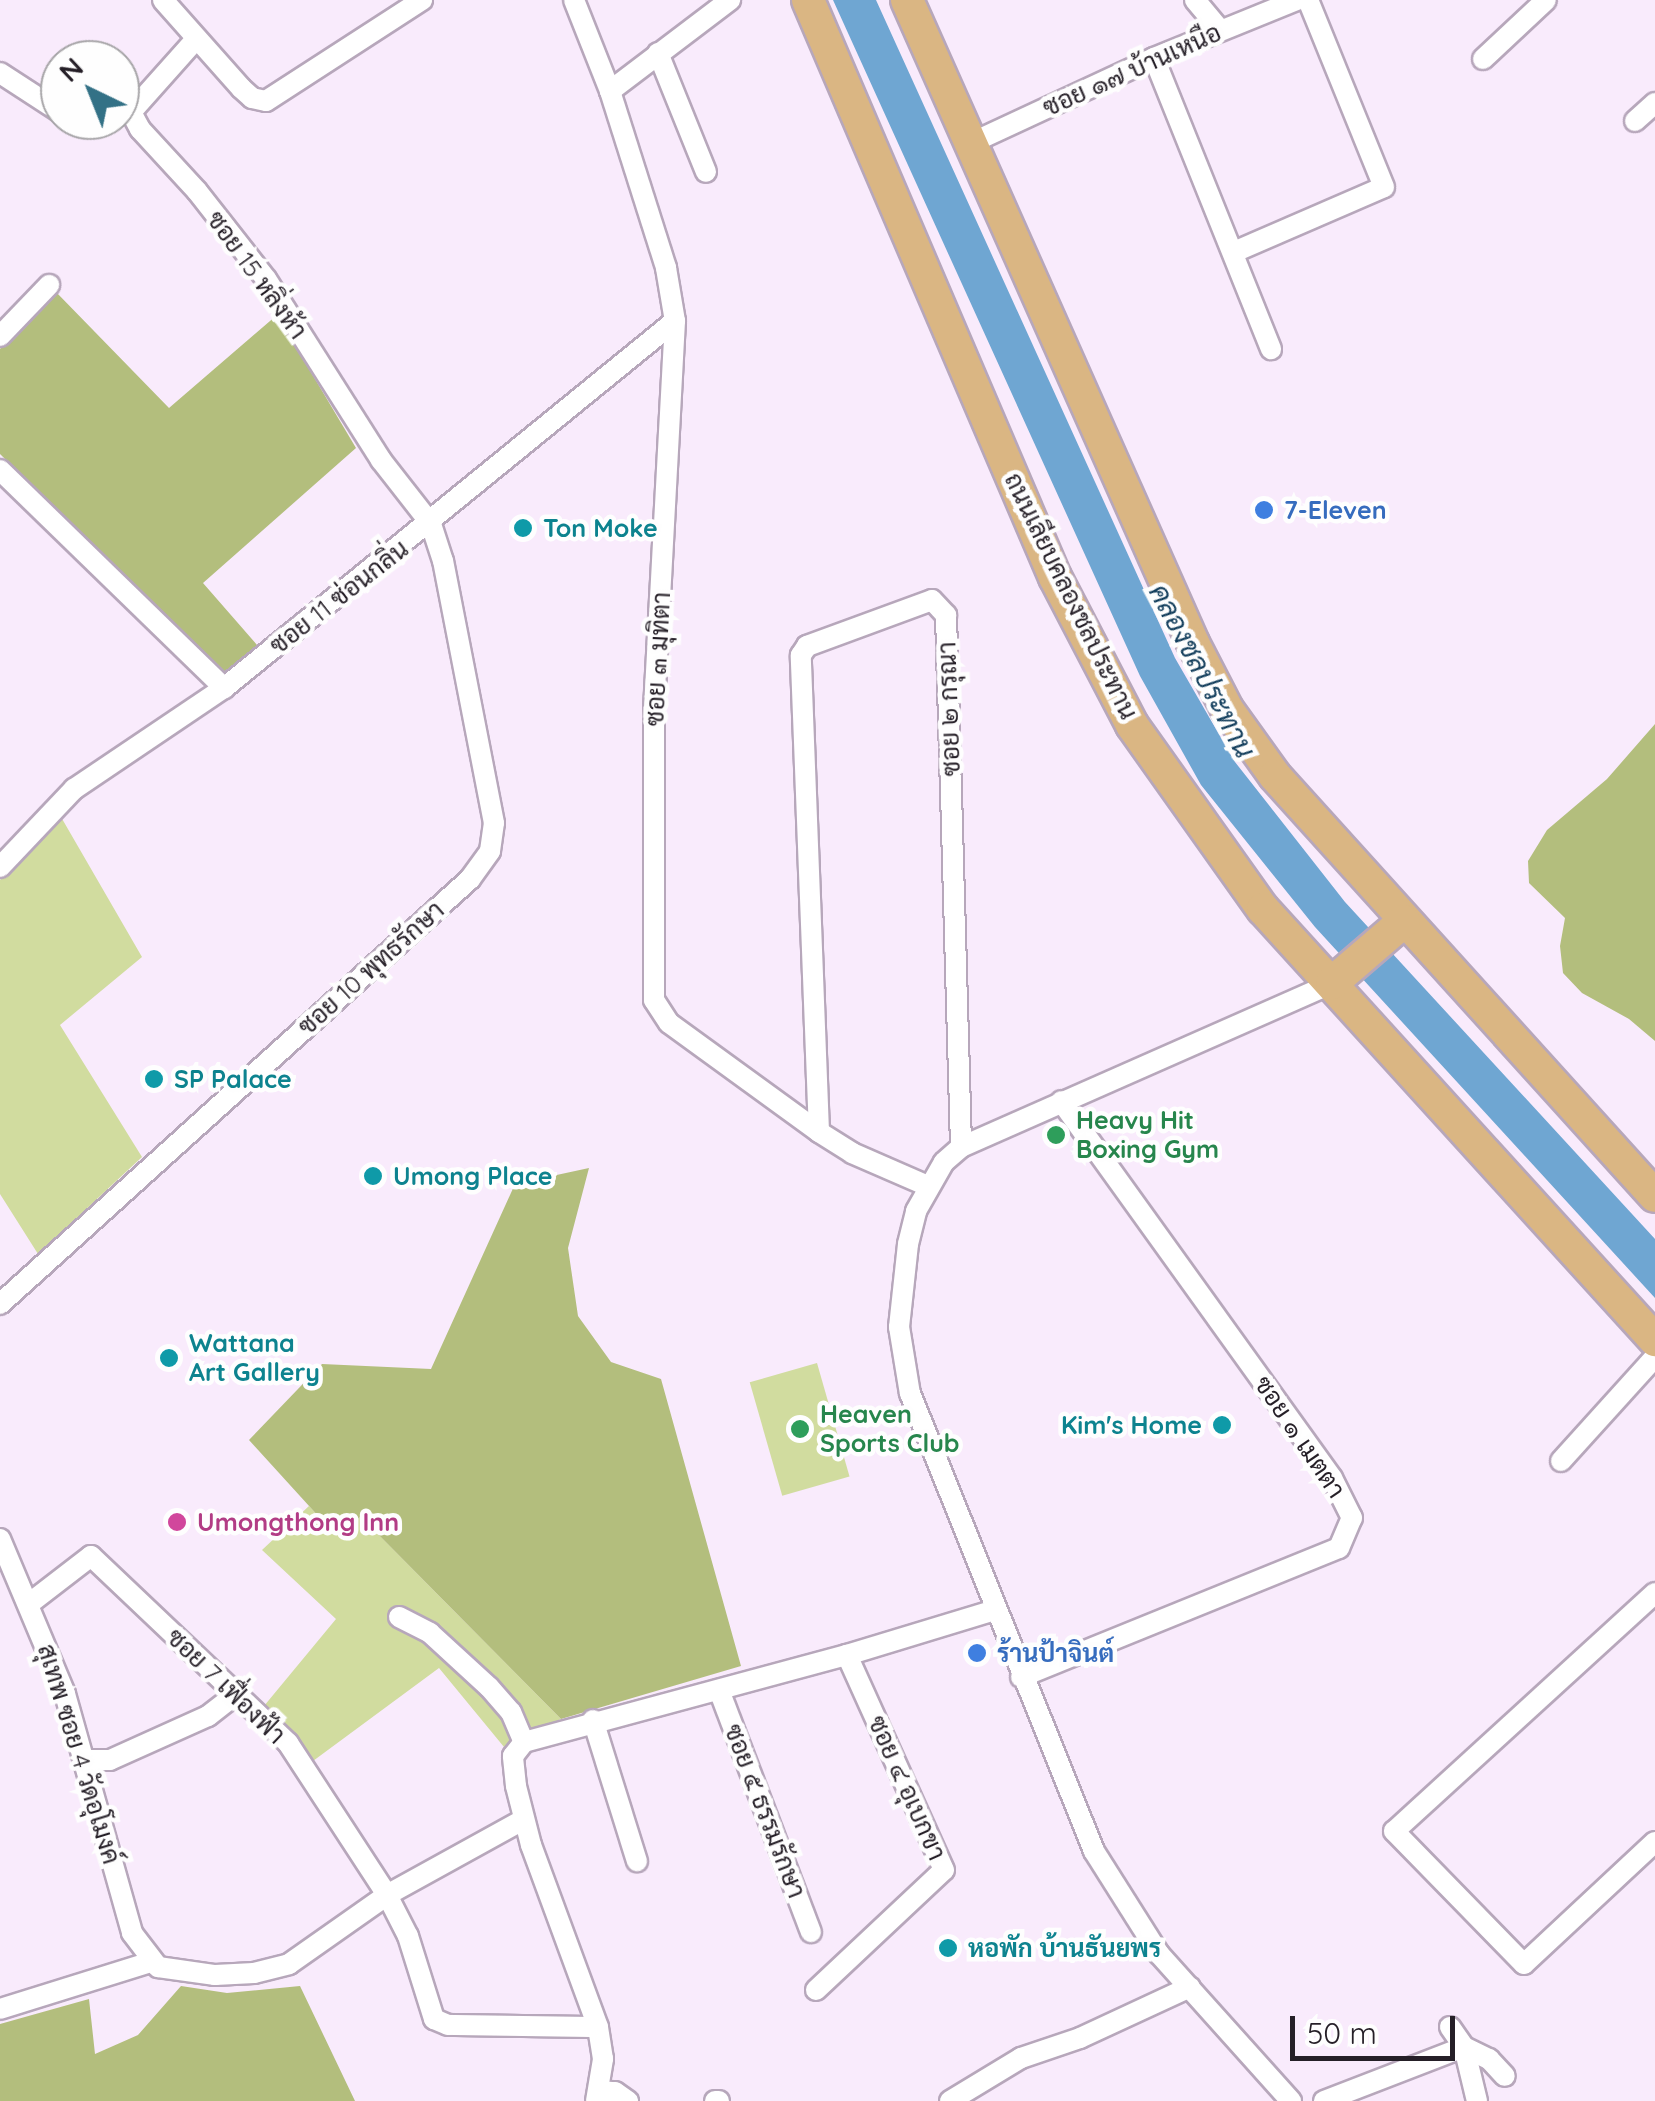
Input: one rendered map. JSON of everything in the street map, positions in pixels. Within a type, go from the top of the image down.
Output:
[{"type":"main road","name":"ถนนเลียบคลองชลประทาน","points":[[808,0],[1055,576],[1132,725],[1222,857],[1262,908],[1338,978],[1655,1340]]},
{"type":"main road","points":[[907,0],[1192,643],[1227,708],[1394,929],[1655,1196]]},
{"type":"main road","points":[[1338,978],[1394,929]]},
{"type":"street","points":[[163,0],[252,98],[266,101],[422,0]]},
{"type":"street","name":"ซอย ๓ มุทิตา","points":[[574,0],[610,91],[666,268],[675,321],[654,709],[654,1000],[669,1023],[819,1132],[852,1153],[928,1186]]},
{"type":"street","points":[[610,91],[658,54],[704,8],[730,0]]},
{"type":"street","points":[[1196,0],[1220,30]]},
{"type":"street","name":"ซอย ๑๗ บ้านเหนือ","points":[[969,144],[1154,58],[1298,0]]},
{"type":"street","points":[[1234,252],[1384,187],[1308,0]]},
{"type":"street","points":[[1482,59],[1546,0]]},
{"type":"street","name":"ซอย 15 หลิ่งห้า","points":[[140,97],[196,39]]},
{"type":"street","points":[[658,54],[706,172]]},
{"type":"street","points":[[1154,58],[1271,349]]},
{"type":"street","points":[[0,73],[40,99]]},
{"type":"street","points":[[1635,121],[1655,103]]},
{"type":"street","name":"ซอย 15 หลิ่งห้า","points":[[140,129],[197,192],[266,279],[381,460],[431,524]]},
{"type":"street","points":[[0,336],[49,285]]},
{"type":"street","name":"ซอย 11 ซ่อนกลิ่น","points":[[0,867],[74,790],[224,688],[431,524],[675,321]]},
{"type":"street","points":[[0,470],[224,688]]},
{"type":"street","name":"ซอย 10 พุทธรักษา","points":[[0,1304],[470,880],[490,851],[494,824],[443,561],[431,524]]},
{"type":"street","name":"ซอย ๒ กรุณา","points":[[819,1132],[801,655],[806,646],[932,600],[946,615],[961,1146]]},
{"type":"street","points":[[1291,2101],[1128,1911],[1094,1851],[995,1610],[901,1361],[899,1327],[908,1244],[928,1186],[961,1146],[1338,978]]},
{"type":"street","name":"ซอย ๑ เมตตา","points":[[1021,1676],[1339,1548],[1352,1518],[1332,1478],[1061,1101]]},
{"type":"street","points":[[1561,1461],[1655,1357]]},
{"type":"street","name":"สุเทพ ซอย 4 วัดอุโมงค์","points":[[0,1539],[66,1694],[132,1934],[154,1964]]},
{"type":"street","name":"ซอย 7 เฟื่องฟ้า","points":[[30,1603],[91,1556],[288,1744],[387,1895],[408,1936],[434,2019],[448,2025],[598,2027]]},
{"type":"street","points":[[1655,1592],[1394,1832],[1524,1964],[1655,1842]]},
{"type":"street","points":[[628,2101],[615,2092],[598,2096],[603,2059],[598,2027],[523,1820],[513,1756],[524,1742],[594,1720],[847,1655],[995,1610]]},
{"type":"street","points":[[399,1617],[430,1633],[489,1686],[511,1712],[524,1742]]},
{"type":"street","name":"ซอย ๔ อุเบกขา","points":[[816,1990],[944,1870],[847,1655]]},
{"type":"street","name":"ซอย ๕ ธรรมรักษา","points":[[719,1690],[811,1932]]},
{"type":"street","points":[[84,1760],[110,1760],[208,1716],[236,1694]]},
{"type":"street","points":[[594,1720],[637,1862]]},
{"type":"street","points":[[0,2009],[154,1964],[216,1975],[254,1973],[289,1964],[387,1895],[523,1820]]},
{"type":"street","points":[[954,2100],[1021,2058],[1080,2038],[1190,1987]]},
{"type":"street","points":[[1450,2026],[1464,2046],[1478,2101]]},
{"type":"street","points":[[1324,2101],[1464,2046],[1490,2059],[1505,2076]]},
{"type":"green space","points":[[56,292],[169,408],[277,315],[356,448],[203,583],[257,645],[224,676],[0,454],[0,349]]},
{"type":"green space","points":[[1655,724],[1655,1041],[1629,1019],[1582,993],[1563,973],[1560,946],[1565,918],[1529,883],[1528,861],[1547,830],[1607,779]]},
{"type":"green space","points":[[61,817],[142,957],[60,1025],[142,1157],[38,1254],[0,1194],[0,880]]},
{"type":"green space","points":[[589,1168],[568,1248],[578,1316],[611,1362],[661,1379],[741,1666],[561,1719],[361,1517],[330,1529],[249,1440],[322,1364],[431,1369],[515,1184]]},
{"type":"green space","name":"Heaven Sports Club","points":[[817,1363],[850,1476],[782,1496],[750,1382]]},
{"type":"green space","points":[[309,1506],[330,1529],[361,1517],[561,1719],[504,1747],[439,1668],[313,1761],[264,1706],[336,1619],[262,1550]]},
{"type":"green space","points":[[181,1986],[227,1993],[300,1986],[355,2101],[0,2101],[0,2024],[89,1999],[95,2054],[138,2035]]},
{"type":"water","points":[[833,0],[876,0],[1175,658],[1235,762],[1345,902],[1655,1239],[1655,1298],[1315,927],[1201,785],[1140,676]]},
{"type":"place","name":"7-Eleven","points":[[1264,510]]},
{"type":"place","name":"Ton Moke","points":[[523,528]]},
{"type":"place","name":"SP Palace","points":[[154,1079]]},
{"type":"place","name":"Heavy Hit Boxing Gym","points":[[1056,1135]]},
{"type":"place","name":"Umong Place","points":[[373,1176]]},
{"type":"place","name":"Wattana Art Gallery","points":[[169,1358]]},
{"type":"place","name":"Kim's Home","points":[[1222,1425]]},
{"type":"place","name":"Heaven Sports Club","points":[[800,1429]]},
{"type":"place","name":"Umongthong Inn","points":[[177,1522]]},
{"type":"place","name":"ร้านป้าจินต์","points":[[977,1653]]},
{"type":"place","name":"หอพัก บ้านธันยพร","points":[[948,1948]]},
{"type":"water label","name":"คลองชลประทาน","points":[[1202,671]]}]
